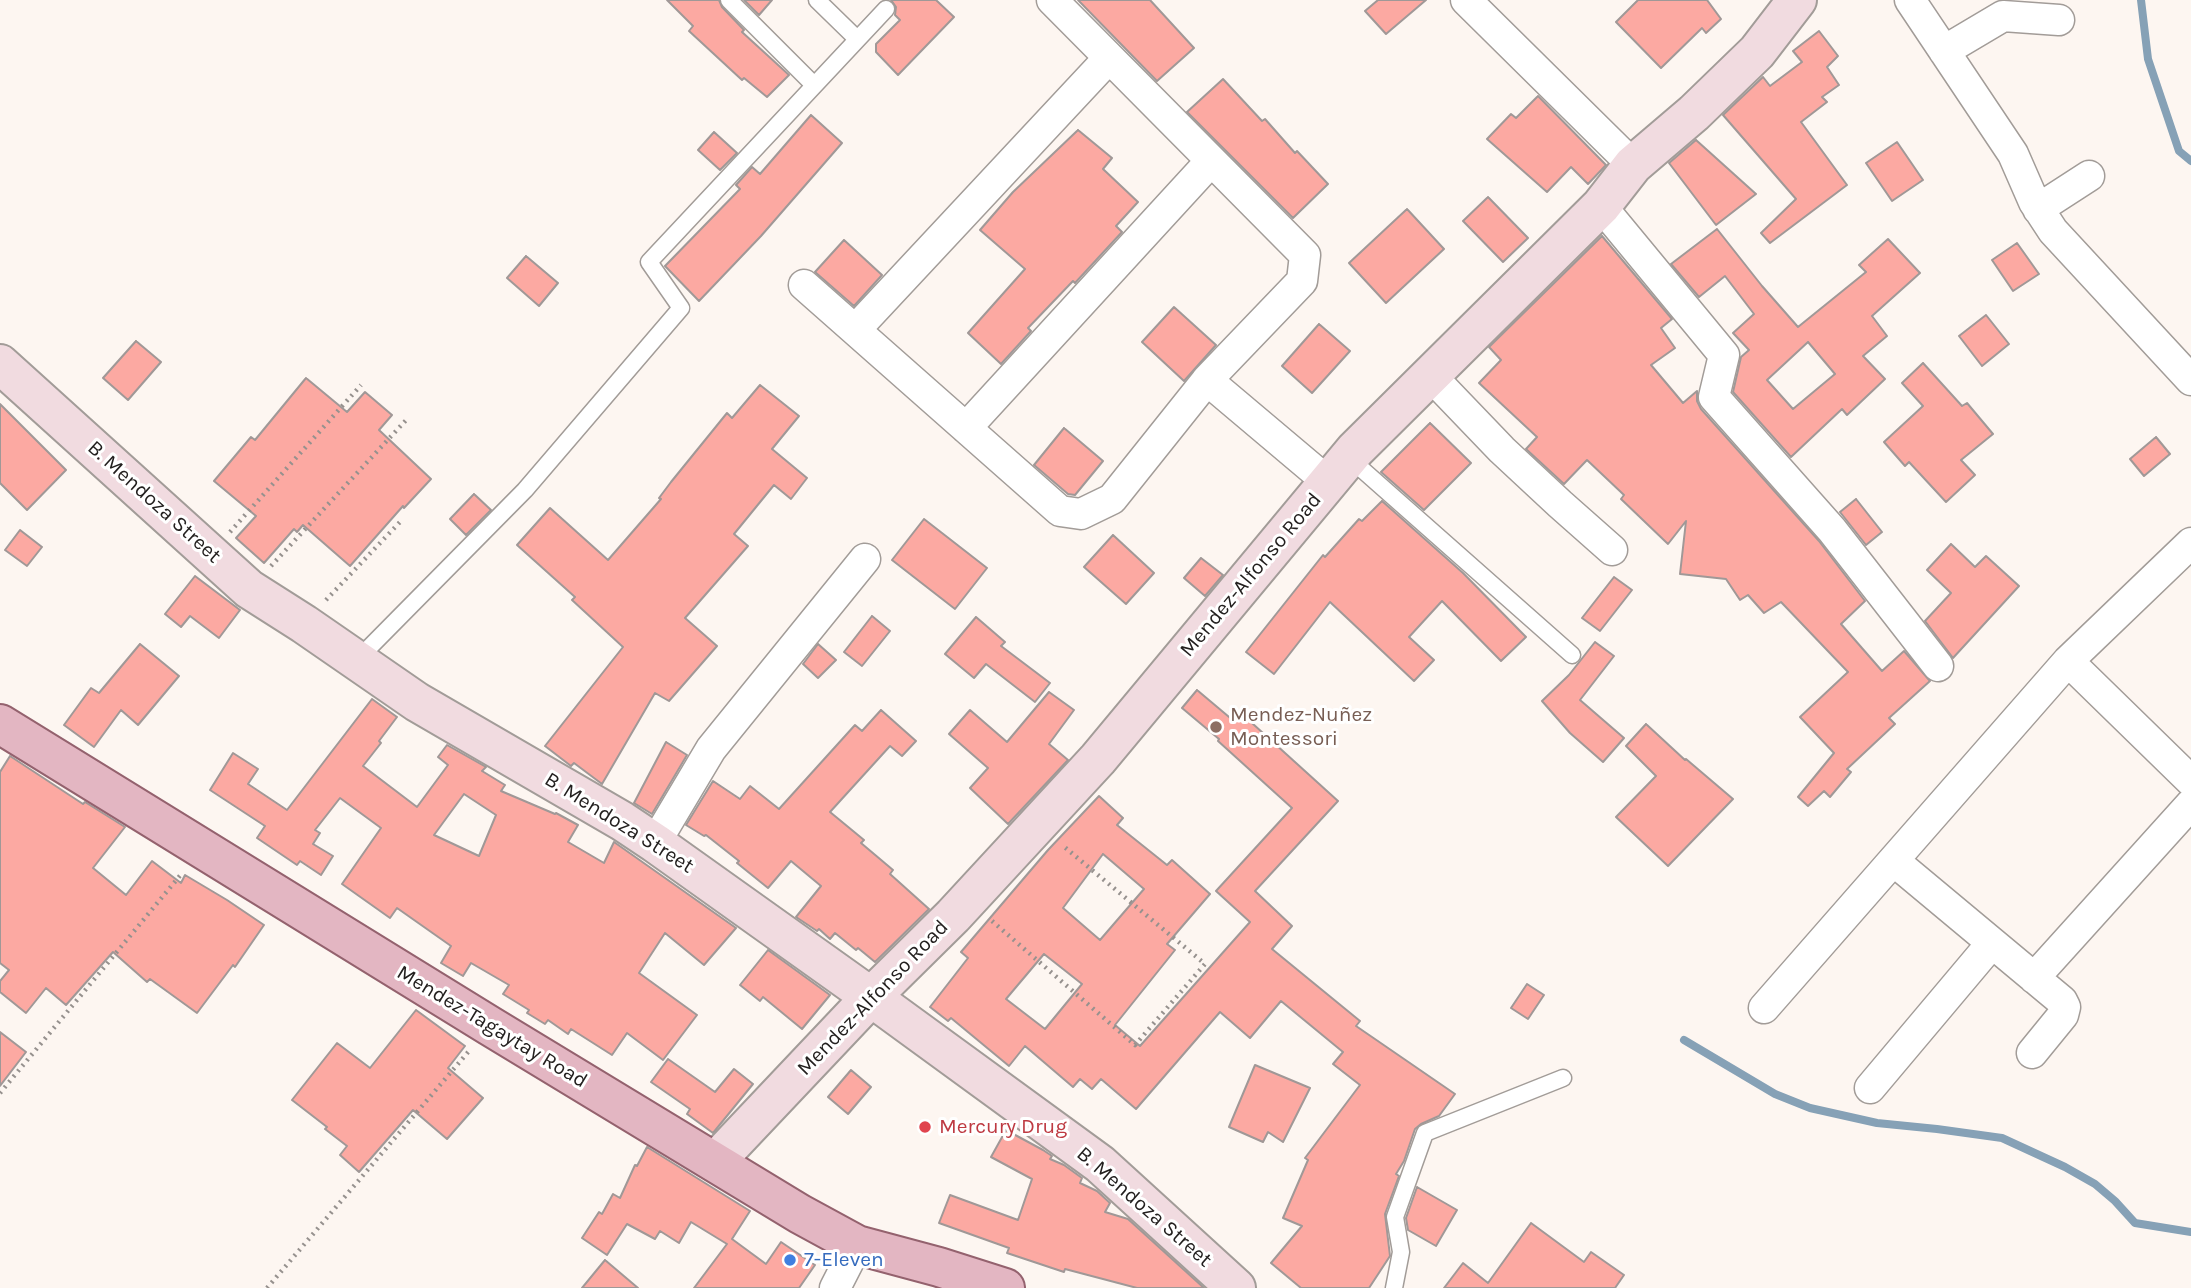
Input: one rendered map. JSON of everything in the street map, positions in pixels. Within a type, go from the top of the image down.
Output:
[{"type":"main road","name":"Mendez-Alfonso Road","points":[[715,1162],[967,900],[1098,759],[1338,469],[1601,206],[1633,165],[1757,52],[1797,0]]},
{"type":"main road","name":"B. Mendoza Street","points":[[0,364],[249,589],[417,702],[656,843],[1100,1164],[1236,1288]]},
{"type":"main road","name":"Mendez-Tagaytay Road","points":[[0,724],[800,1214],[857,1245],[1005,1288]]},
{"type":"street","points":[[804,285],[1060,511],[1081,514],[1112,499],[1208,380],[1301,281],[1305,256],[1052,0]]},
{"type":"street","points":[[1466,0],[1633,165]]},
{"type":"street","points":[[1910,0],[2013,155],[2038,209],[2053,231],[2191,380]]},
{"type":"street","points":[[1944,51],[2003,16],[2059,20]]},
{"type":"street","points":[[855,330],[1109,58]]},
{"type":"street","points":[[966,428],[1211,161]]},
{"type":"street","points":[[2038,209],[2089,177]]},
{"type":"street","points":[[1601,206],[1724,355],[1714,397],[1832,530],[1938,666]]},
{"type":"street","points":[[1430,375],[1502,450],[1612,550]]},
{"type":"street","points":[[1208,380],[1338,469]]},
{"type":"street","points":[[1764,1008],[2068,661],[2191,543]]},
{"type":"street","points":[[656,843],[711,749],[865,559]]},
{"type":"street","points":[[2068,661],[2191,780]]},
{"type":"street","points":[[2034,978],[2191,804]]},
{"type":"street","points":[[1894,860],[2062,1001],[2065,1007],[2063,1015],[2032,1053]]},
{"type":"street","points":[[1870,1088],[1993,943]]},
{"type":"street","points":[[835,1288],[857,1245]]},
{"type":"lane","points":[[729,0],[814,85]]},
{"type":"lane","points":[[817,0],[857,39]]},
{"type":"lane","points":[[356,661],[525,490],[681,307],[649,262],[886,9]]},
{"type":"lane","points":[[1338,469],[1572,655]]},
{"type":"lane","points":[[1394,1288],[1401,1252],[1395,1217],[1425,1133],[1563,1078]]},
{"type":"path","points":[[211,553],[362,385]]},
{"type":"path","points":[[249,589],[408,418]]},
{"type":"path","points":[[304,624],[400,522]]},
{"type":"path","points":[[967,900],[1135,1045],[1205,964],[1038,824]]},
{"type":"path","points":[[0,1093],[201,849]]},
{"type":"path","points":[[267,1288],[490,1026]]},
{"type":"building","points":[[667,0],[719,0],[722,7],[744,30],[742,32],[789,75],[767,97],[744,78],[742,80],[689,31],[693,26]]},
{"type":"building","points":[[744,0],[772,0],[759,15]]},
{"type":"building","points":[[891,0],[936,0],[954,17],[898,75],[876,52],[876,44],[900,20],[895,15],[896,7]]},
{"type":"building","points":[[1078,0],[1150,0],[1194,48],[1157,81]]},
{"type":"building","points":[[1378,0],[1426,0],[1386,34],[1365,11]]},
{"type":"building","points":[[1638,0],[1707,0],[1721,19],[1706,33],[1702,28],[1661,68],[1616,22]]},
{"type":"building","points":[[1819,31],[1838,56],[1827,67],[1839,85],[1822,97],[1827,102],[1801,122],[1847,185],[1770,243],[1761,233],[1796,199],[1723,115],[1763,77],[1770,86],[1802,62],[1793,51]]},
{"type":"building","points":[[1223,79],[1262,121],[1265,119],[1295,153],[1297,151],[1328,184],[1293,218],[1187,112]]},
{"type":"building","points":[[1538,96],[1606,165],[1588,184],[1571,167],[1547,192],[1487,139],[1511,114],[1516,118]]},
{"type":"building","points":[[811,115],[842,143],[761,236],[699,301],[665,266],[740,189],[736,185],[752,167],[760,174]]},
{"type":"building","points":[[1078,130],[1112,158],[1103,169],[1138,202],[1116,226],[1122,232],[1028,328],[1031,331],[1001,364],[968,333],[1025,269],[980,230],[1013,192]]},
{"type":"building","points":[[714,132],[737,153],[720,170],[698,150]]},
{"type":"building","points":[[1696,140],[1756,194],[1716,225],[1669,163]]},
{"type":"building","points":[[1897,142],[1923,180],[1892,201],[1866,163]]},
{"type":"building","points":[[1488,197],[1528,238],[1503,262],[1463,221]]},
{"type":"building","points":[[1407,209],[1444,249],[1386,303],[1349,263]]},
{"type":"building","points":[[1717,229],[1798,327],[1866,272],[1859,265],[1888,239],[1920,273],[1872,316],[1887,336],[1863,356],[1885,379],[1847,415],[1842,409],[1791,457],[1733,392],[1741,357],[1749,350],[1733,333],[1754,314],[1725,276],[1699,297],[1671,264]],"holes":[[[1808,342],[1835,374],[1793,409],[1767,380]]]},
{"type":"building","points":[[1602,236],[1672,319],[1661,328],[1675,348],[1651,365],[1683,403],[1697,391],[1697,401],[1701,409],[1819,541],[1865,601],[1841,624],[1882,671],[1904,651],[1930,681],[1889,718],[1895,724],[1847,769],[1851,772],[1830,797],[1824,791],[1808,806],[1798,797],[1834,753],[1800,717],[1848,672],[1781,602],[1764,613],[1748,595],[1740,600],[1726,579],[1680,574],[1686,521],[1668,544],[1621,499],[1624,495],[1587,460],[1564,484],[1526,449],[1537,437],[1479,383],[1501,360],[1489,347]]},
{"type":"building","points":[[844,240],[882,275],[854,306],[815,272]]},
{"type":"building","points":[[2017,243],[2039,274],[2013,291],[1992,260]]},
{"type":"building","points":[[526,256],[558,283],[539,306],[507,278]]},
{"type":"building","points":[[1174,307],[1216,345],[1184,381],[1142,342]]},
{"type":"building","points":[[1986,315],[2009,344],[1982,366],[1959,336]]},
{"type":"building","points":[[1319,324],[1350,351],[1312,393],[1282,366]]},
{"type":"building","points":[[136,341],[161,362],[128,400],[103,378]]},
{"type":"building","points":[[1923,363],[1962,406],[1967,403],[1993,434],[1961,460],[1975,475],[1946,502],[1909,462],[1905,466],[1884,442],[1923,406],[1902,383]]},
{"type":"building","points":[[306,378],[347,412],[365,392],[392,415],[379,430],[431,479],[350,566],[303,525],[297,532],[294,529],[264,563],[236,538],[256,516],[214,481],[251,437],[255,440]]},
{"type":"building","points":[[760,385],[799,416],[772,449],[807,478],[791,499],[774,485],[734,534],[748,546],[685,618],[717,646],[669,701],[655,693],[602,784],[574,763],[571,766],[545,746],[623,647],[572,600],[575,597],[517,545],[550,508],[608,560],[661,499],[659,498],[671,482],[727,413],[732,418]]},
{"type":"building","points":[[0,404],[66,470],[27,510],[0,483]]},
{"type":"building","points":[[1430,423],[1471,463],[1424,510],[1381,472]]},
{"type":"building","points":[[1064,428],[1103,461],[1075,495],[1068,494],[1034,465]]},
{"type":"building","points":[[2156,437],[2170,454],[2144,476],[2130,459]]},
{"type":"building","points":[[474,494],[491,510],[466,535],[450,519]]},
{"type":"building","points":[[1856,499],[1882,532],[1866,545],[1840,512]]},
{"type":"building","points":[[1382,501],[1463,573],[1526,637],[1501,661],[1442,601],[1409,637],[1434,660],[1414,681],[1330,602],[1274,674],[1246,652],[1323,555],[1325,557],[1359,519],[1362,521]]},
{"type":"building","points":[[924,519],[987,568],[955,609],[892,560]]},
{"type":"building","points":[[20,530],[42,547],[27,566],[5,550]]},
{"type":"building","points":[[1113,535],[1154,573],[1126,604],[1084,567]]},
{"type":"building","points":[[1951,544],[1975,567],[1986,556],[2019,586],[1953,658],[1925,621],[1951,593],[1927,570]]},
{"type":"building","points":[[1201,558],[1223,575],[1205,596],[1184,578]]},
{"type":"building","points":[[195,576],[240,610],[219,638],[190,616],[181,627],[165,614]]},
{"type":"building","points":[[1614,577],[1632,590],[1600,631],[1582,618]]},
{"type":"building","points":[[872,616],[890,631],[862,666],[844,652]]},
{"type":"building","points":[[976,617],[1005,642],[1001,646],[1050,683],[1035,702],[986,664],[974,678],[945,654]]},
{"type":"building","points":[[1595,642],[1614,656],[1580,700],[1624,738],[1603,762],[1570,733],[1542,701],[1569,675]]},
{"type":"building","points":[[140,644],[179,676],[138,725],[121,710],[94,747],[64,725],[91,688],[99,693]]},
{"type":"building","points":[[818,644],[836,660],[818,678],[803,664]]},
{"type":"building","points":[[1197,690],[1235,722],[1242,714],[1338,801],[1255,891],[1292,926],[1272,949],[1360,1021],[1356,1026],[1455,1094],[1439,1116],[1415,1129],[1404,1161],[1396,1174],[1399,1176],[1385,1214],[1390,1256],[1369,1288],[1301,1288],[1271,1263],[1302,1226],[1283,1218],[1308,1160],[1305,1158],[1360,1085],[1333,1064],[1343,1052],[1281,1001],[1250,1038],[1220,1012],[1136,1109],[1101,1079],[1092,1089],[1080,1079],[1073,1087],[1025,1046],[1009,1066],[951,1018],[948,1021],[930,1007],[968,958],[961,952],[1048,850],[1099,796],[1123,818],[1117,825],[1167,865],[1172,860],[1210,894],[1167,944],[1175,950],[1115,1025],[1140,1046],[1250,922],[1216,891],[1292,808],[1182,708]],"holes":[[[1103,854],[1144,889],[1100,940],[1063,908]],[[1044,954],[1082,984],[1045,1029],[1006,999]]]},
{"type":"building","points":[[1049,692],[1074,710],[1049,744],[1068,760],[1008,824],[970,788],[988,768],[949,734],[970,710],[1007,742]]},
{"type":"building","points":[[372,699],[397,717],[363,766],[417,807],[448,765],[438,757],[447,745],[486,767],[482,771],[505,785],[501,791],[578,825],[568,842],[604,863],[614,842],[736,928],[704,965],[665,933],[639,973],[697,1015],[663,1060],[627,1033],[612,1055],[571,1029],[568,1034],[548,1020],[545,1024],[527,1013],[529,1010],[503,994],[509,985],[471,963],[463,976],[441,963],[451,946],[397,908],[390,918],[342,884],[381,828],[340,798],[315,830],[320,833],[313,844],[333,856],[321,875],[300,861],[297,865],[257,838],[265,826],[210,790],[233,753],[258,769],[248,784],[287,810]],"holes":[[[464,794],[496,815],[479,856],[434,835]]]},
{"type":"building","points":[[881,710],[916,741],[902,756],[890,746],[830,812],[864,840],[861,843],[893,870],[890,874],[929,909],[875,962],[835,933],[830,939],[819,929],[817,931],[796,917],[821,886],[791,861],[768,888],[706,835],[686,825],[713,781],[740,799],[750,786],[779,809],[855,725],[862,731]]},
{"type":"building","points":[[1646,724],[1733,799],[1668,866],[1616,817],[1656,776],[1626,746]]},
{"type":"building","points":[[666,742],[687,755],[652,814],[634,803]]},
{"type":"building","points":[[10,756],[83,804],[85,802],[125,827],[93,868],[126,895],[152,861],[181,883],[185,875],[264,925],[235,967],[233,965],[197,1013],[150,979],[147,982],[113,952],[66,1005],[46,988],[26,1013],[0,992],[0,981],[9,970],[0,963],[0,772]]},
{"type":"building","points":[[768,950],[830,995],[802,1029],[763,997],[760,1001],[740,985]]},
{"type":"building","points":[[1527,984],[1544,995],[1528,1019],[1511,1008]]},
{"type":"building","points":[[416,1010],[465,1046],[448,1068],[483,1098],[447,1139],[413,1110],[359,1172],[340,1155],[347,1146],[292,1100],[337,1043],[370,1068]]},
{"type":"building","points":[[0,1032],[26,1052],[0,1086]]},
{"type":"building","points":[[668,1059],[715,1092],[734,1069],[753,1084],[713,1133],[687,1114],[690,1109],[651,1082]]},
{"type":"building","points":[[1255,1065],[1310,1088],[1283,1142],[1268,1132],[1263,1142],[1229,1127]]},
{"type":"building","points":[[851,1070],[871,1087],[848,1114],[828,1097]]},
{"type":"building","points":[[1006,1130],[1043,1150],[1052,1156],[1050,1159],[1082,1178],[1080,1183],[1097,1191],[1110,1203],[1105,1212],[1128,1219],[1204,1288],[1137,1288],[1065,1269],[1064,1272],[1007,1253],[1009,1248],[939,1223],[950,1195],[1018,1220],[1032,1179],[991,1157]]},
{"type":"building","points":[[647,1147],[750,1211],[732,1239],[766,1264],[781,1242],[815,1265],[799,1288],[694,1288],[727,1244],[691,1222],[679,1243],[660,1231],[655,1239],[627,1224],[607,1255],[582,1238],[599,1212],[602,1214],[613,1194],[620,1198],[635,1165],[637,1166]]},
{"type":"building","points":[[1417,1187],[1457,1210],[1436,1246],[1408,1230],[1406,1218]]},
{"type":"building","points":[[1531,1223],[1584,1262],[1591,1252],[1624,1275],[1615,1288],[1444,1288],[1463,1263],[1488,1283]]},
{"type":"building","points":[[605,1260],[638,1288],[582,1288]]},
{"type":"waterway","points":[[2141,0],[2148,59],[2179,151],[2191,161]]},
{"type":"waterway","points":[[1684,1040],[1775,1094],[1810,1108],[1877,1123],[2002,1138],[2095,1184],[2135,1223],[2191,1232]]},
{"type":"place","name":"Mendez-Nuñez Montessori","points":[[1216,727]]},
{"type":"place","name":"Mercury Drug","points":[[925,1127]]},
{"type":"place","name":"7-Eleven","points":[[790,1260]]}]
